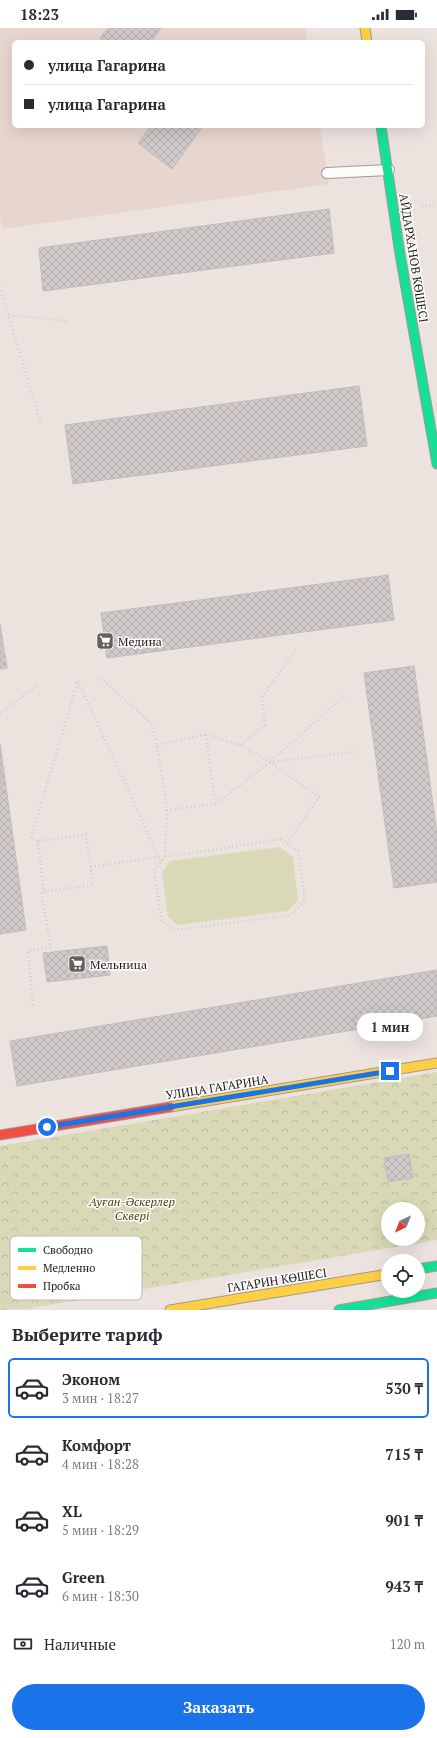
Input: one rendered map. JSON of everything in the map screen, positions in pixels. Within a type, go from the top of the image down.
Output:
[{"type":"street","points":[[365,28],[367,40]]},
{"type":"street","name":"АЙДАРХАНОВ КӨШЕСІ","points":[[381,128],[389,170],[400,254],[437,464]]},
{"type":"street","name":"УЛИЦА ГАГАРИНА","points":[[0,1134],[437,1063]]},
{"type":"street","points":[[425,1268],[437,1266]]},
{"type":"street","name":"ГАГАРИН КӨШЕСІ","points":[[170,1310],[381,1275]]},
{"type":"street","points":[[339,1310],[437,1294]]},
{"type":"lane","points":[[327,173],[389,170]]},
{"type":"path","points":[[422,206],[437,204]]},
{"type":"path","points":[[0,287],[41,424]]},
{"type":"path","points":[[9,315],[66,321]]},
{"type":"path","points":[[240,745],[265,725],[262,697],[295,651]]},
{"type":"path","points":[[101,678],[151,723],[157,744],[167,810],[165,857],[154,871],[162,921],[174,930],[291,914],[305,900],[298,851],[281,839],[165,857]]},
{"type":"path","points":[[33,1005],[28,951],[52,947],[40,892],[93,885],[86,835],[38,842],[32,838],[78,681],[161,862]]},
{"type":"path","points":[[0,713],[36,686]]},
{"type":"path","points":[[167,810],[215,804],[270,762],[345,695]]},
{"type":"path","points":[[206,734],[215,804]]},
{"type":"path","points":[[157,744],[206,734],[240,745],[270,762],[319,796],[287,844]]},
{"type":"path","points":[[270,762],[354,752]]},
{"type":"path","points":[[38,842],[44,891]]},
{"type":"path","points":[[90,867],[159,857]]},
{"type":"path","points":[[3,1153],[19,1236]]},
{"type":"path","points":[[31,1236],[367,1182]]},
{"type":"path","points":[[0,1241],[10,1239]]},
{"type":"path","points":[[0,1301],[22,1310],[32,1308],[31,1300]]},
{"type":"shaded area","points":[[0,28],[305,28],[307,40],[12,40],[12,128],[320,128],[329,184],[2,229],[0,214]]},
{"type":"green space","points":[[280,847],[293,857],[298,900],[288,911],[178,925],[168,917],[162,873],[170,861]]},
{"type":"green space","name":"Ауған-Әскерлер Сквері","points":[[437,1072],[437,1240],[425,1242],[425,1202],[381,1202],[381,1246],[401,1246],[142,1289],[142,1236],[10,1236],[10,1300],[79,1300],[31,1308],[0,1310],[0,1146]]},
{"type":"building","points":[[108,28],[161,28],[152,40],[103,40],[100,38]]},
{"type":"building","points":[[149,128],[202,128],[172,169],[138,143]]},
{"type":"building","points":[[329,209],[334,253],[43,291],[39,248]]},
{"type":"building","points":[[359,386],[367,446],[73,484],[65,425]]},
{"type":"building","points":[[388,575],[394,620],[107,658],[101,613]]},
{"type":"building","points":[[0,624],[7,668],[0,669]]},
{"type":"building","points":[[414,666],[437,834],[437,882],[394,888],[364,673]]},
{"type":"building","points":[[0,744],[26,930],[0,934]]},
{"type":"building","name":"Мельница","points":[[107,946],[110,975],[47,982],[43,953]]},
{"type":"building","points":[[437,970],[437,1016],[17,1086],[10,1041]]},
{"type":"building","points":[[409,1154],[413,1178],[388,1182],[384,1158]]},
{"type":"traffic: fast","points":[[381,128],[400,254],[437,464]]},
{"type":"traffic: fast","points":[[425,1268],[437,1266]]},
{"type":"traffic: fast","points":[[339,1310],[437,1293]]},
{"type":"traffic: slow","points":[[365,28],[367,40]]},
{"type":"traffic: slow","points":[[170,1107],[437,1063]]},
{"type":"traffic: slow","points":[[170,1310],[381,1275]]},
{"type":"traffic: jam","points":[[0,1135],[170,1107]]},
{"type":"place","name":"Медина","points":[[105,641]]},
{"type":"place","name":"Мельница","points":[[77,964]]},
{"type":"route","points":[[47,1127],[390,1071]]}]
